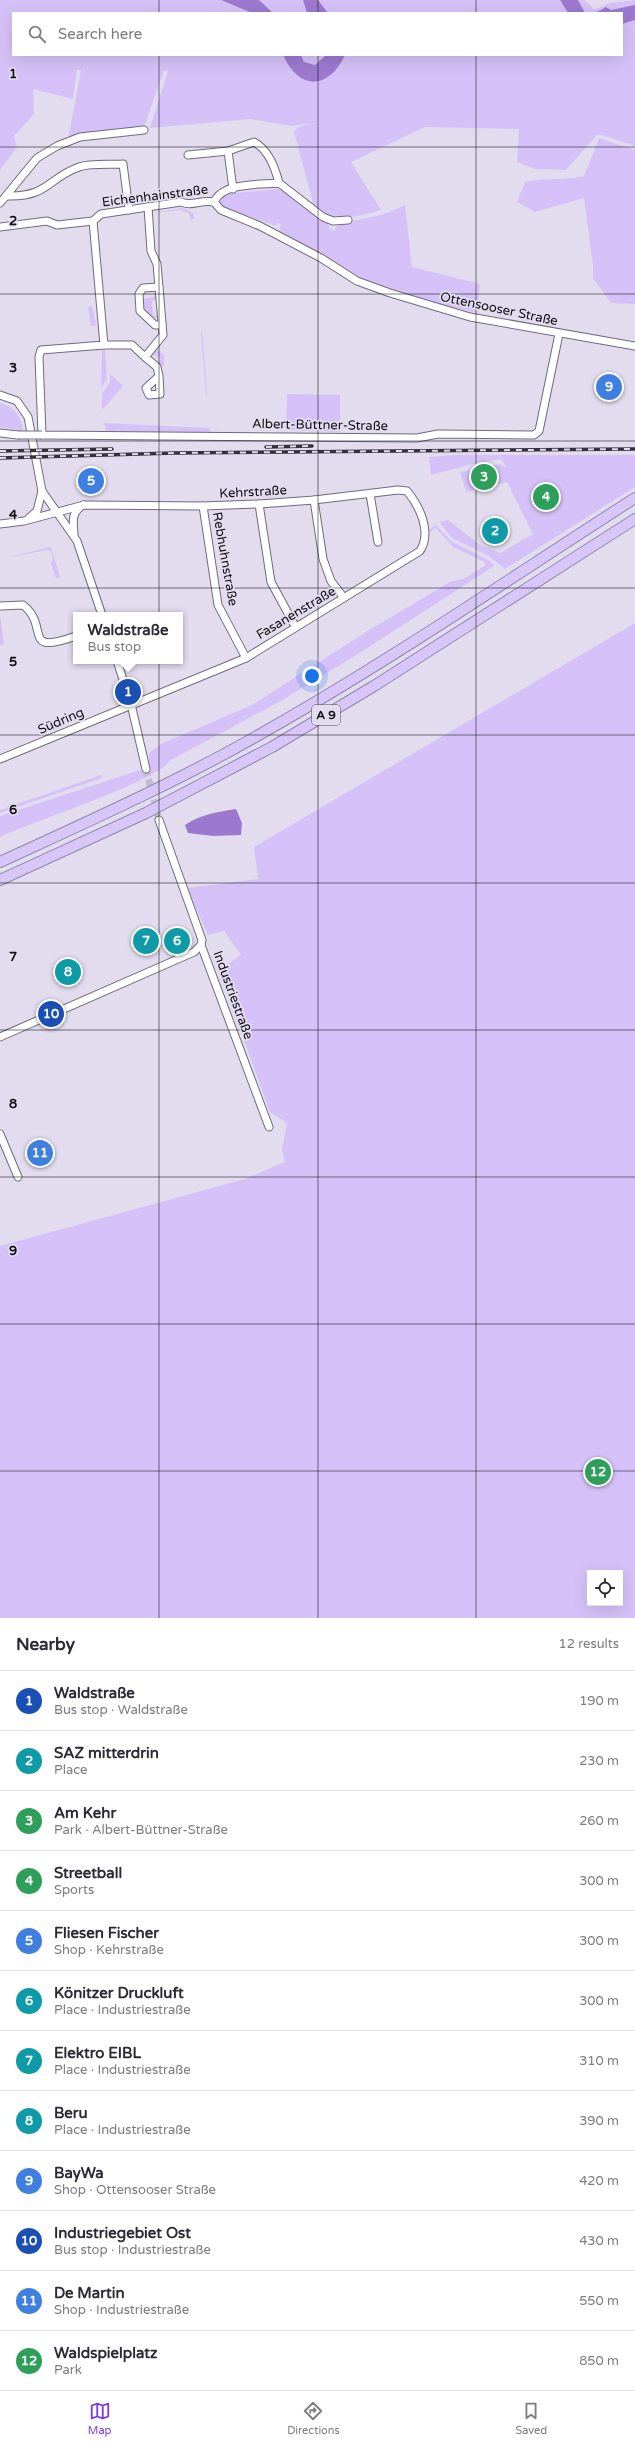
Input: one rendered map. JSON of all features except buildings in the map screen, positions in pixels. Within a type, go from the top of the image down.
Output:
[{"type":"highway","name":"A 9","points":[[0,862],[139,798],[263,733],[368,671],[635,498]]},
{"type":"highway","name":"A 9","points":[[0,880],[146,813],[272,747],[374,686],[635,519]]},
{"type":"street","points":[[0,203],[8,196],[37,158],[57,146],[80,137],[144,130]]},
{"type":"street","points":[[188,155],[228,151],[254,142],[260,145],[275,166],[279,183],[322,217],[333,221],[348,220]]},
{"type":"street","points":[[228,151],[233,188]]},
{"type":"street","points":[[8,196],[23,196],[39,192],[79,167],[123,164],[129,210]]},
{"type":"street","name":"Eichenhainstraße","points":[[0,227],[47,221],[57,225],[93,221],[101,214],[181,202],[188,205],[209,201],[214,202],[216,197],[225,190],[279,183]]},
{"type":"street","name":"Ottensooser Straße","points":[[214,202],[221,210],[260,226],[321,258],[357,281],[426,305],[470,317],[635,346]]},
{"type":"street","points":[[145,357],[163,335],[157,264],[151,251],[148,207]]},
{"type":"street","points":[[93,221],[104,345]]},
{"type":"street","points":[[159,287],[143,288],[139,294],[140,311],[155,325],[162,325]]},
{"type":"street","name":"Albert-Büttner-Straße","points":[[0,433],[18,435],[417,438],[438,434],[534,435],[539,431],[560,334]]},
{"type":"street","points":[[42,435],[39,357],[42,350],[104,345],[132,345],[157,368],[159,376]]},
{"type":"street","points":[[0,395],[17,401],[28,417],[42,491],[49,505],[57,512],[74,534]]},
{"type":"street","points":[[24,521],[37,511],[42,491]]},
{"type":"street","name":"Kehrstraße","points":[[0,524],[24,521],[84,505],[203,506],[259,504],[407,491],[417,503]]},
{"type":"street","points":[[370,494],[378,542]]},
{"type":"street","points":[[314,500],[323,559],[331,581],[344,598]]},
{"type":"street","name":"Fasanenstraße","points":[[131,704],[246,658],[295,626],[344,598],[420,551],[426,536],[417,503]]},
{"type":"street","points":[[259,504],[271,582],[295,626]]},
{"type":"street","points":[[84,505],[75,510],[72,516],[74,534],[101,612]]},
{"type":"street","name":"Rebhuhnstraße","points":[[203,506],[218,605],[246,658]]},
{"type":"street","points":[[0,606],[23,605],[30,611],[39,637],[45,643],[51,644],[73,637]]},
{"type":"street","points":[[118,664],[131,704],[146,770]]},
{"type":"street","name":"Südring","points":[[0,759],[131,704]]},
{"type":"street","points":[[159,820],[202,940],[202,945]]},
{"type":"street","name":"Industriestraße","points":[[0,1037],[194,952],[202,945],[269,1127]]},
{"type":"street","points":[[0,1134],[18,1177]]},
{"type":"shaded area","points":[[0,0],[221,0],[250,12],[12,12],[12,56],[284,56],[297,75],[305,80],[314,82],[323,80],[331,75],[344,56],[623,56],[623,24],[635,20],[635,146],[598,134],[566,170],[535,169],[517,162],[519,129],[425,127],[351,162],[381,210],[364,215],[337,217],[329,215],[314,206],[294,132],[298,127],[317,123],[291,126],[251,119],[150,128],[168,71],[164,70],[145,124],[141,129],[68,140],[81,70],[77,70],[73,99],[33,89],[34,114],[14,136],[17,147],[0,170]]},
{"type":"shaded area","points":[[221,0],[259,0],[272,12],[250,12]]},
{"type":"shaded area","points":[[259,0],[303,0],[307,12],[272,12]]},
{"type":"shaded area","points":[[303,0],[318,0],[327,12],[307,12]]},
{"type":"shaded area","points":[[318,0],[560,0],[567,12],[327,12]]},
{"type":"shaded area","points":[[560,0],[578,0],[584,12],[567,12]]},
{"type":"shaded area","points":[[578,0],[585,0],[594,10],[610,3],[635,0],[635,5],[611,10],[606,7],[597,12],[584,12]]},
{"type":"shaded area","points":[[635,5],[635,20],[623,24],[623,12],[597,12],[606,7],[611,10]]},
{"type":"shaded area","points":[[284,56],[301,56],[304,62],[315,65],[325,56],[344,56],[331,75],[323,80],[314,82],[305,80],[297,75]]},
{"type":"shaded area","points":[[301,56],[325,56],[315,65],[304,62]]},
{"type":"shaded area","points":[[599,138],[635,150],[635,304],[611,303],[593,278],[593,266],[584,198],[535,212],[517,202],[525,182],[584,176]]},
{"type":"shaded area","points":[[277,189],[288,193],[328,223],[330,229],[334,231],[338,224],[342,222],[359,220],[390,212],[405,205],[412,267],[480,284],[477,313],[415,298],[369,283],[345,271],[279,231],[281,224],[277,223],[276,226],[260,220],[259,222],[222,207],[218,200],[224,194]]},
{"type":"shaded area","points":[[183,208],[193,213],[194,219],[191,220],[189,213],[181,210],[152,213]]},
{"type":"shaded area","points":[[154,293],[156,293],[157,300],[152,301],[153,316],[158,315],[155,319],[143,310],[142,299],[154,297]]},
{"type":"shaded area","points":[[92,306],[96,326],[91,326],[88,307]]},
{"type":"shaded area","points":[[202,331],[207,394],[201,333]]},
{"type":"shaded area","points":[[156,349],[164,355],[164,367],[158,363],[161,359],[155,355],[151,357],[151,354]]},
{"type":"shaded area","points":[[102,350],[105,350],[107,379],[101,388]]},
{"type":"shaded area","points":[[110,374],[123,386],[102,410],[102,394],[110,382]]},
{"type":"shaded area","points":[[287,394],[340,395],[340,432],[286,430]]},
{"type":"shaded area","points":[[0,403],[13,409],[21,421],[23,431],[0,427]]},
{"type":"shaded area","points":[[104,423],[209,428],[210,432],[106,431]]},
{"type":"shaded area","points":[[453,455],[635,455],[635,487],[505,569],[487,555],[452,538],[439,522],[448,520],[480,545],[500,553],[533,534],[507,482],[466,492],[460,472],[500,464],[507,468],[501,459],[473,464],[431,475],[429,457]]},
{"type":"shaded area","points":[[436,525],[451,541],[490,561],[494,566],[358,654],[279,702],[169,761],[160,769],[143,779],[120,790],[0,837],[0,816],[140,770],[141,772],[149,768],[149,753],[161,744],[252,705],[366,632],[450,582],[463,579],[486,565],[483,561],[453,547],[436,528],[430,532],[429,530]]},
{"type":"shaded area","points":[[51,547],[60,577],[56,578],[51,563],[53,558],[52,552],[47,550],[4,558]]},
{"type":"shaded area","points":[[0,615],[4,645],[0,645]]},
{"type":"shaded area","points":[[635,623],[635,1618],[0,1618],[0,1246],[245,1179],[285,1162],[282,1150],[287,1123],[270,1112],[219,970],[241,955],[224,931],[208,935],[187,888],[258,879],[254,847]]},
{"type":"shaded area","points":[[101,775],[102,778],[0,813],[0,810]]},
{"type":"shaded area","points":[[236,809],[242,823],[241,835],[213,836],[188,833],[185,825],[197,818]]},
{"type":"tunnel","points":[[146,769],[159,820]]},
{"type":"railway","points":[[266,447],[312,446]]},
{"type":"railway","points":[[0,451],[112,449]]},
{"type":"railway","points":[[0,458],[174,453],[635,449]]},
{"type":"place","name":"BayWa","points":[[609,387]]},
{"type":"place","name":"Am Kehr","points":[[484,477]]},
{"type":"place","name":"Fliesen Fischer","points":[[91,481]]},
{"type":"place","name":"Streetball","points":[[546,497]]},
{"type":"place","name":"SAZ mitterdrin","points":[[495,531]]},
{"type":"place","name":"Waldstraße","points":[[128,692]]},
{"type":"place","name":"Elektro EIBL","points":[[146,941]]},
{"type":"place","name":"Könitzer Druckluft","points":[[177,941]]},
{"type":"place","name":"Beru","points":[[68,972]]},
{"type":"place","name":"Industriegebiet Ost","points":[[51,1014]]},
{"type":"place","name":"De Martin","points":[[40,1153]]},
{"type":"place","name":"Waldspielplatz","points":[[598,1472]]}]
